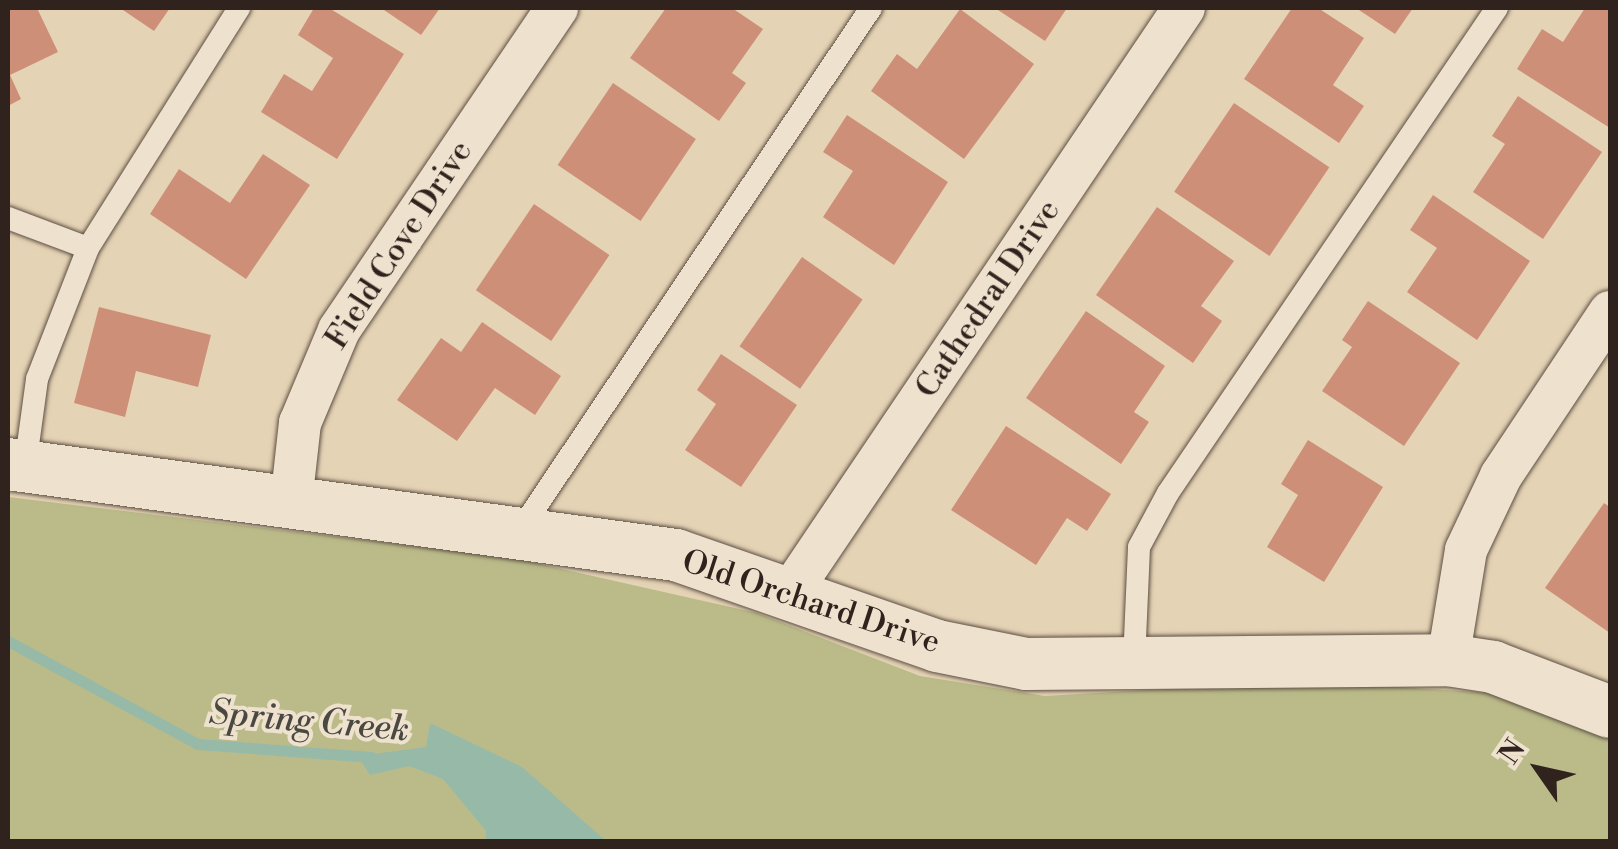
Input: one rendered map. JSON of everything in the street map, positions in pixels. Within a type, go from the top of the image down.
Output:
[{"type":"street","name":"Field Cove Drive","points":[[292,503],[300,423],[339,330],[557,8]]},
{"type":"street","name":"Cathedral Drive","points":[[792,591],[1184,8]]},
{"type":"street","points":[[1448,660],[1473,535],[1501,476],[1610,312]]},
{"type":"street","name":"Old Orchard Drive","points":[[16,466],[676,556],[792,591],[955,650],[1026,664],[1448,660],[1492,667],[1610,712]]},
{"type":"lane","points":[[16,466],[37,379],[88,248],[239,8]]},
{"type":"lane","points":[[519,532],[871,8]]},
{"type":"lane","points":[[1134,662],[1139,548],[1168,493],[1498,8]]},
{"type":"lane","points":[[8,218],[88,248]]},
{"type":"shaded area","points":[[8,497],[513,558],[757,613],[920,676],[1045,696],[1302,681],[1493,693],[1610,733],[1610,841],[8,841]]},
{"type":"shaded area","points":[[430,723],[522,767],[606,841],[486,841],[486,831],[443,779],[409,766],[370,775],[358,756],[426,747]]},
{"type":"building","points":[[8,8],[37,8],[58,52],[10,75],[21,99],[8,106]]},
{"type":"building","points":[[120,8],[170,8],[154,31]]},
{"type":"building","points":[[314,8],[329,8],[404,54],[337,159],[261,112],[284,74],[312,91],[333,58],[298,35]]},
{"type":"building","points":[[381,8],[440,8],[421,35]]},
{"type":"building","points":[[666,8],[732,8],[763,29],[732,73],[746,83],[719,121],[630,58]]},
{"type":"building","points":[[995,8],[1067,8],[1045,41]]},
{"type":"building","points":[[1292,8],[1318,8],[1364,38],[1333,85],[1364,106],[1339,143],[1244,79]]},
{"type":"building","points":[[1356,8],[1413,8],[1395,34]]},
{"type":"building","points":[[1585,8],[1610,8],[1610,128],[1517,69],[1542,29],[1563,42]]},
{"type":"building","points":[[960,9],[1034,64],[964,159],[871,91],[897,54],[917,69]]},
{"type":"building","points":[[613,83],[696,139],[641,221],[558,165]]},
{"type":"building","points":[[1518,96],[1602,152],[1543,239],[1473,192],[1505,144],[1492,136]]},
{"type":"building","points":[[1234,103],[1329,167],[1270,256],[1174,192]]},
{"type":"building","points":[[847,115],[948,182],[894,265],[823,217],[853,171],[823,152]]},
{"type":"building","points":[[263,154],[310,185],[246,279],[150,214],[179,169],[230,203]]},
{"type":"building","points":[[1433,195],[1530,261],[1477,340],[1407,292],[1437,248],[1410,230]]},
{"type":"building","points":[[534,204],[609,255],[551,341],[476,290]]},
{"type":"building","points":[[1157,207],[1234,261],[1201,306],[1222,321],[1193,363],[1096,295]]},
{"type":"building","points":[[802,257],[863,299],[800,389],[739,346]]},
{"type":"building","points":[[1368,301],[1460,363],[1404,446],[1322,391],[1352,347],[1342,340]]},
{"type":"building","points":[[99,307],[211,335],[198,387],[136,371],[125,417],[74,403]]},
{"type":"building","points":[[1086,311],[1165,366],[1134,412],[1149,422],[1121,464],[1026,398]]},
{"type":"building","points":[[482,322],[561,376],[535,415],[495,388],[457,441],[397,400],[441,338],[461,352]]},
{"type":"building","points":[[721,354],[797,405],[741,487],[685,450],[716,404],[697,390]]},
{"type":"building","points":[[1006,426],[1111,494],[1087,531],[1067,518],[1036,565],[951,510]]},
{"type":"building","points":[[1308,440],[1383,487],[1324,582],[1267,547],[1298,495],[1281,484]]},
{"type":"building","points":[[1604,503],[1610,507],[1610,633],[1545,588]]},
{"type":"waterway","name":"Spring Creek","points":[[8,641],[198,744],[372,757]]}]
